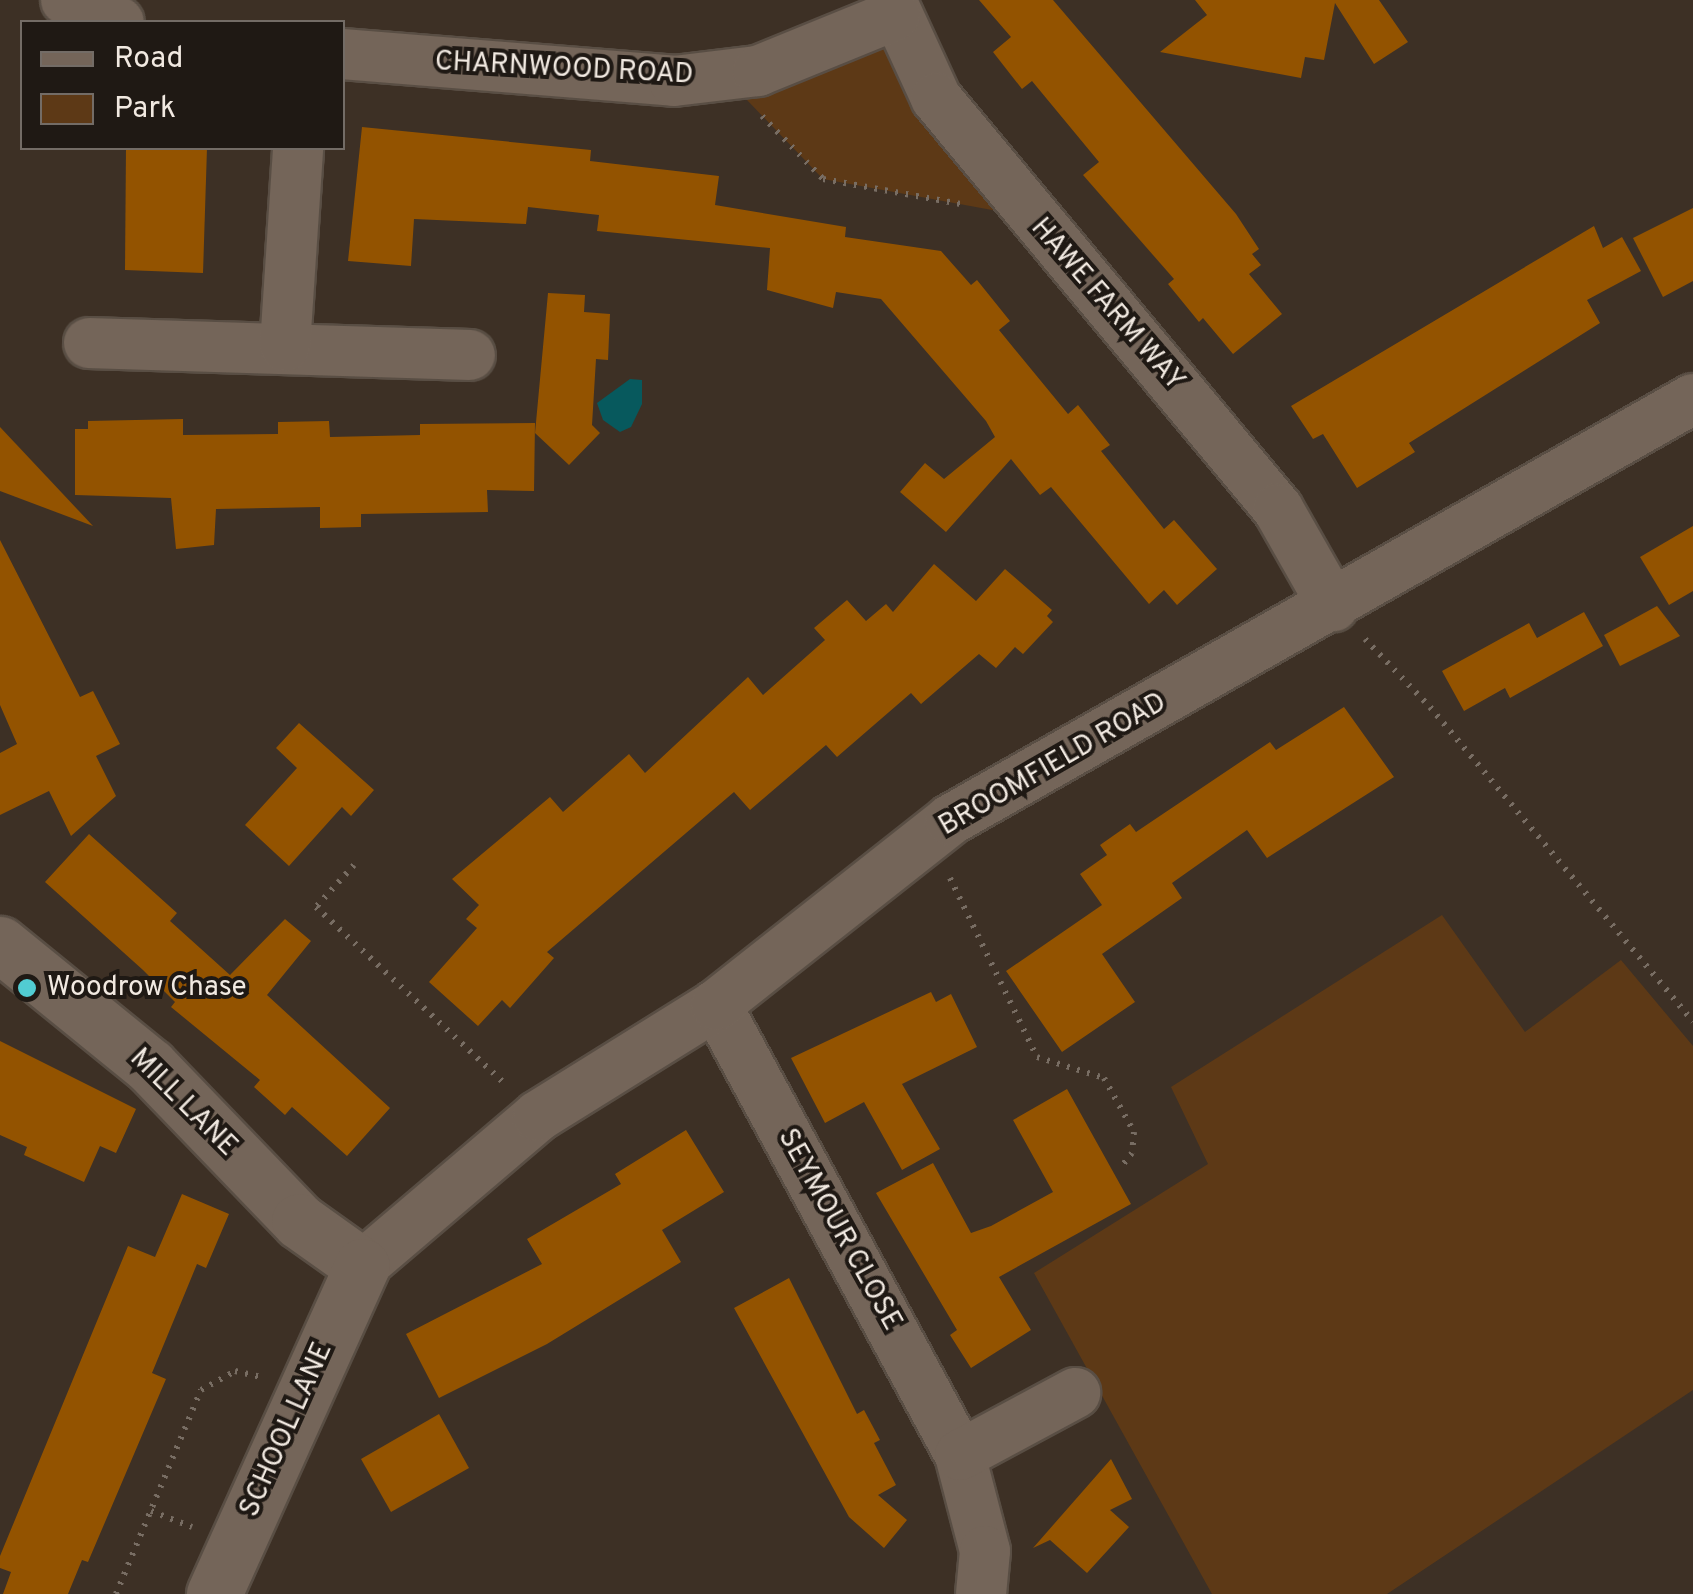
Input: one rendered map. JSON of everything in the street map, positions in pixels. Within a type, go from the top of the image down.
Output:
[{"type":"street","points":[[66,0],[114,20]]},
{"type":"street","name":"CHARNWOOD ROAD","points":[[345,54],[674,81],[758,71],[893,8]]},
{"type":"street","name":"HAWE FARM WAY","points":[[893,8],[936,98],[1031,217],[1278,508],[1333,606]]},
{"type":"street","points":[[285,346],[298,150]]},
{"type":"street","points":[[89,343],[285,346],[470,355]]},
{"type":"street","name":"BROOMFIELD ROAD","points":[[362,1266],[538,1116],[716,1005],[930,836],[1693,399]]},
{"type":"street","name":"MILL LANE","points":[[0,944],[150,1066],[299,1221],[362,1266]]},
{"type":"street","name":"SEYMOUR CLOSE","points":[[716,1005],[960,1455],[985,1551],[981,1594]]},
{"type":"street","name":"SCHOOL LANE","points":[[214,1594],[362,1266]]},
{"type":"street","points":[[960,1455],[1075,1393]]},
{"type":"path","points":[[723,75],[823,179],[1031,217]]},
{"type":"path","points":[[1333,606],[1430,707],[1693,1022]]},
{"type":"path","points":[[930,836],[1036,1057],[1104,1078],[1134,1132],[1132,1153],[1121,1167]]},
{"type":"path","points":[[354,865],[316,907],[538,1116]]},
{"type":"path","points":[[116,1594],[209,1380],[235,1371],[304,1391]]},
{"type":"green space","points":[[895,15],[1031,217],[823,179],[723,75]]},
{"type":"green space","points":[[1442,915],[1525,1032],[1621,960],[1693,1046],[1693,1390],[1387,1594],[1212,1594],[1034,1273],[1208,1164],[1171,1087]]},
{"type":"water","points":[[630,379],[642,380],[642,404],[631,427],[620,432],[603,420],[597,403]]},
{"type":"building","points":[[979,0],[1053,0],[1236,214],[1259,249],[1252,254],[1261,265],[1249,274],[1282,314],[1233,354],[1203,318],[1199,322],[1168,284],[1174,279],[1083,175],[1099,162],[1032,81],[1022,89],[993,52],[1011,37]]},
{"type":"building","points":[[1195,0],[1379,0],[1408,42],[1374,64],[1335,3],[1324,60],[1305,57],[1301,78],[1160,52],[1207,15]]},
{"type":"building","points":[[362,127],[591,150],[590,161],[719,176],[715,205],[846,227],[845,237],[941,251],[971,285],[977,280],[1010,321],[999,330],[1068,414],[1078,405],[1110,445],[1101,451],[1164,529],[1174,520],[1217,569],[1177,605],[1164,590],[1149,604],[1051,487],[1040,495],[1011,459],[946,532],[900,492],[925,463],[944,479],[995,437],[986,421],[881,299],[836,292],[833,308],[767,290],[770,248],[597,231],[599,215],[528,207],[526,224],[414,219],[411,266],[348,261]]},
{"type":"building","points":[[126,150],[207,150],[203,273],[125,270]]},
{"type":"building","points":[[1693,208],[1693,281],[1663,297],[1633,238]]},
{"type":"building","points":[[1594,226],[1603,248],[1622,237],[1641,271],[1587,300],[1600,323],[1409,443],[1415,452],[1357,488],[1323,434],[1313,439],[1291,406]]},
{"type":"building","points":[[548,293],[585,295],[584,312],[610,314],[608,360],[596,359],[592,425],[600,433],[569,465],[535,433]]},
{"type":"building","points":[[183,419],[183,435],[278,434],[278,422],[329,421],[330,437],[420,435],[420,424],[535,423],[534,491],[487,490],[488,512],[361,514],[361,527],[320,528],[320,507],[216,509],[214,545],[176,549],[171,498],[75,495],[75,429],[88,429],[88,421]]},
{"type":"building","points":[[0,427],[93,526],[0,491]]},
{"type":"building","points":[[1693,526],[1693,591],[1669,605],[1640,557]]},
{"type":"building","points":[[0,540],[80,697],[93,691],[120,744],[96,756],[116,796],[71,836],[49,791],[0,815],[0,753],[17,744],[0,705]]},
{"type":"building","points":[[934,564],[976,601],[1005,569],[1052,610],[1047,616],[1053,622],[1023,654],[1015,647],[996,668],[979,654],[921,704],[911,693],[837,757],[826,745],[750,810],[734,792],[547,952],[554,958],[510,1008],[502,1000],[478,1026],[429,982],[477,928],[466,919],[479,905],[452,879],[550,797],[563,812],[629,754],[645,773],[748,677],[763,695],[825,640],[814,628],[847,600],[866,621],[886,604],[893,612]]},
{"type":"building","points":[[1657,606],[1680,636],[1620,666],[1604,635]]},
{"type":"building","points":[[1584,612],[1603,646],[1510,698],[1505,688],[1464,711],[1442,671],[1529,623],[1537,638]]},
{"type":"building","points":[[1344,707],[1394,777],[1267,858],[1247,830],[1172,883],[1182,898],[1102,954],[1135,1002],[1062,1052],[1006,971],[1102,905],[1080,874],[1107,855],[1100,845],[1130,824],[1136,832],[1270,742],[1276,750]]},
{"type":"building","points":[[299,723],[374,790],[351,816],[342,807],[289,866],[245,825],[297,768],[276,748]]},
{"type":"building","points":[[89,834],[177,913],[170,921],[230,975],[285,919],[311,941],[267,995],[390,1108],[347,1156],[292,1107],[285,1115],[254,1087],[260,1080],[171,1007],[175,1002],[143,970],[45,882]]},
{"type":"building","points":[[931,992],[936,1002],[951,994],[977,1047],[902,1084],[940,1149],[902,1170],[864,1102],[825,1123],[791,1058]]},
{"type":"building","points":[[0,1041],[136,1109],[116,1153],[100,1146],[84,1182],[24,1155],[27,1147],[0,1135]]},
{"type":"building","points":[[1067,1089],[1131,1204],[999,1277],[1031,1330],[971,1368],[950,1335],[957,1330],[876,1193],[933,1163],[971,1233],[991,1226],[1053,1192],[1013,1120]]},
{"type":"building","points":[[686,1130],[724,1192],[662,1230],[681,1262],[547,1344],[439,1398],[406,1334],[542,1264],[527,1239],[621,1184],[615,1174]]},
{"type":"building","points":[[182,1194],[229,1214],[206,1268],[197,1264],[152,1373],[166,1379],[88,1562],[82,1560],[68,1594],[3,1594],[11,1572],[0,1568],[0,1556],[128,1246],[155,1257]]},
{"type":"building","points":[[789,1278],[857,1414],[864,1410],[880,1440],[874,1443],[896,1485],[878,1495],[907,1520],[884,1548],[849,1517],[734,1308]]},
{"type":"building","points":[[439,1414],[469,1468],[391,1512],[361,1459]]},
{"type":"building","points":[[1111,1459],[1132,1499],[1110,1510],[1129,1527],[1087,1573],[1050,1540],[1033,1548]]},
{"type":"place","name":"Woodrow Chase","points":[[27,988]]}]
